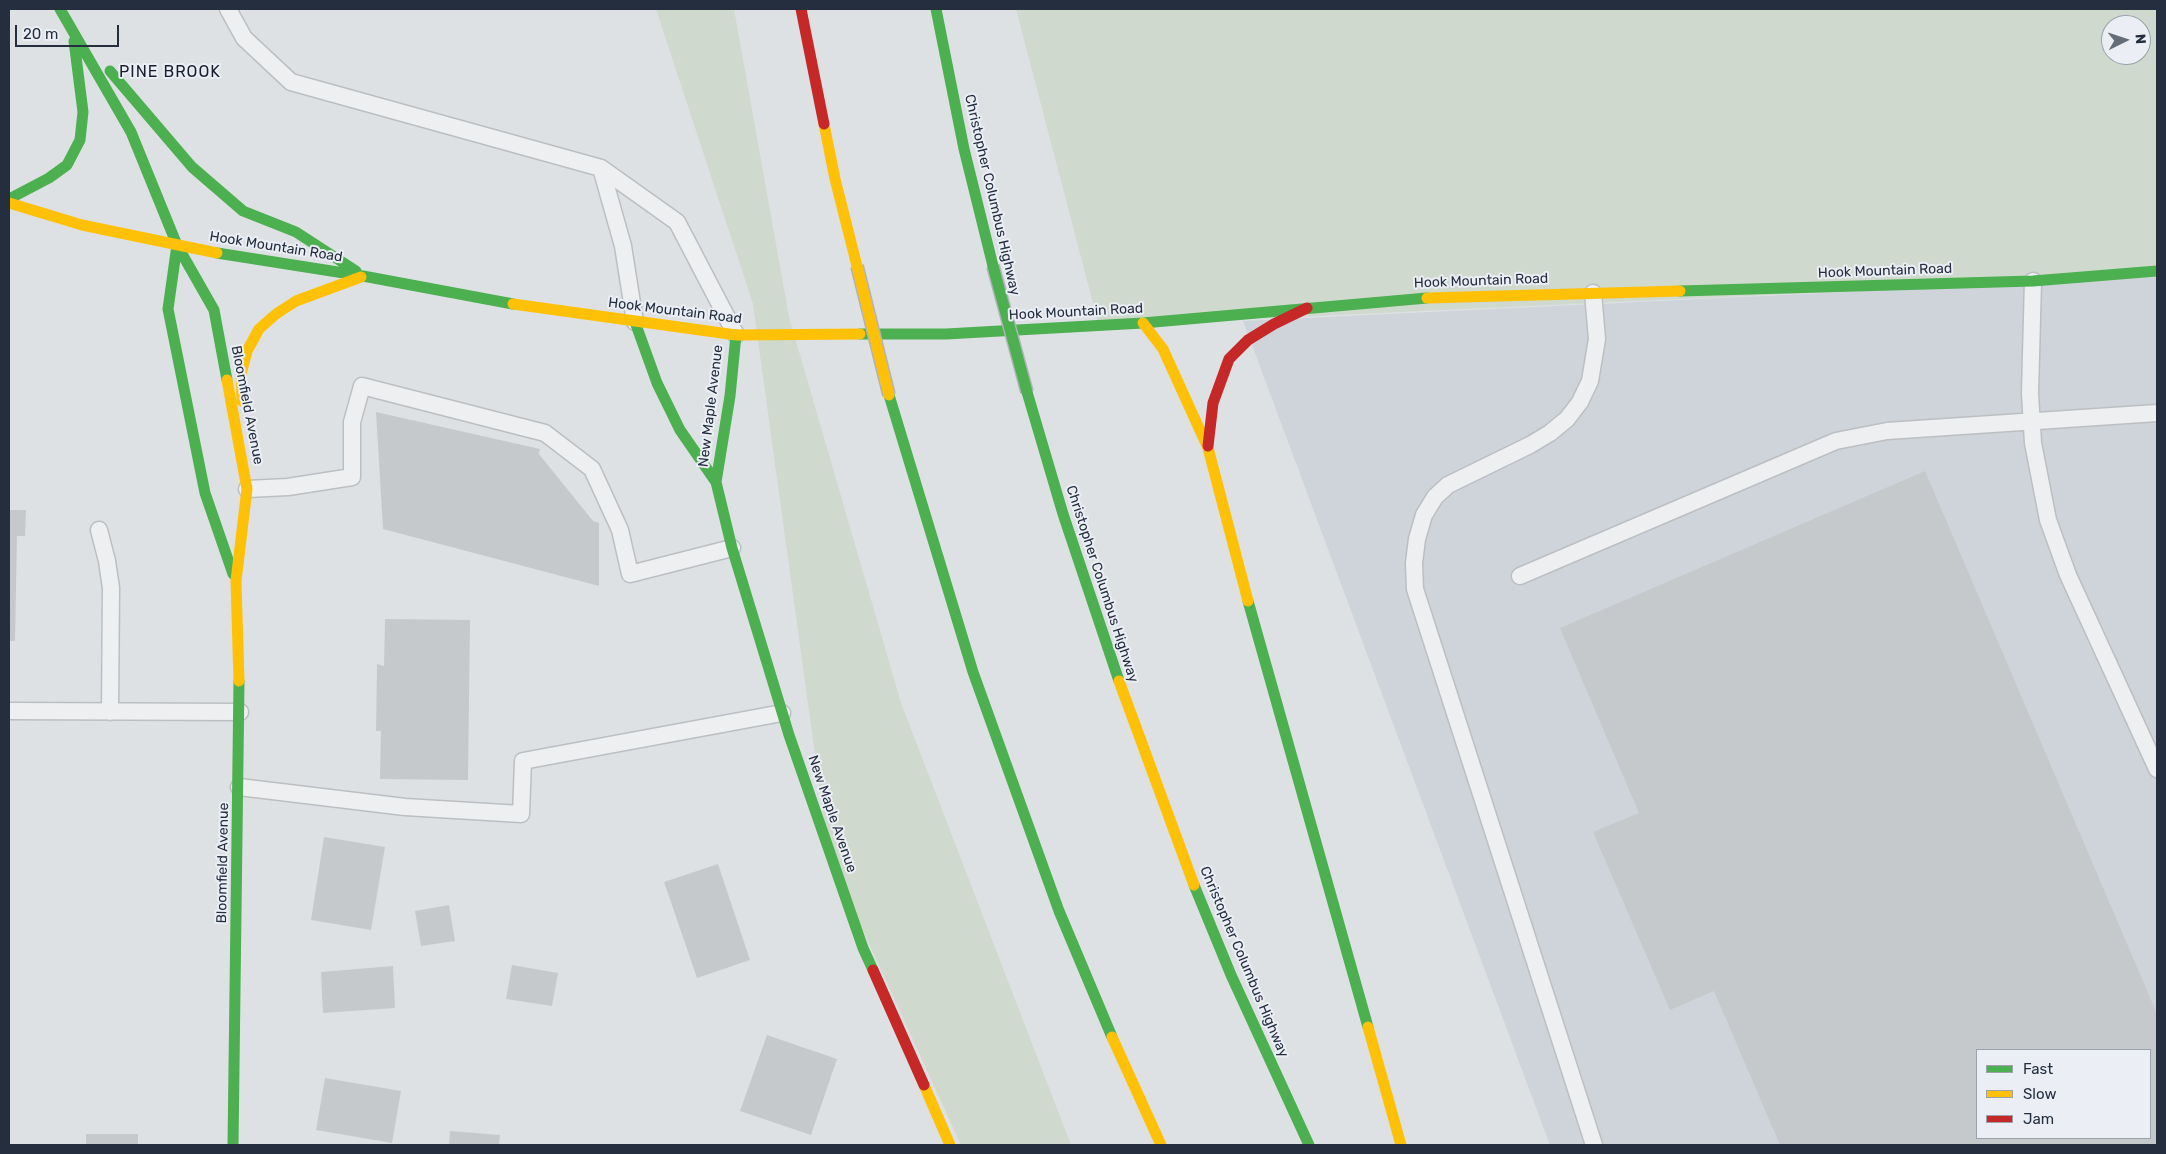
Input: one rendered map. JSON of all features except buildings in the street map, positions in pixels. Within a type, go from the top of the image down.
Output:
[{"type":"main road","name":"Bloomfield Avenue","points":[[60,9],[130,132],[176,245],[214,310],[244,467],[247,489],[236,581],[240,712],[233,1145]]},
{"type":"main road","points":[[801,9],[835,179],[889,395],[973,672],[1059,911],[1100,1010],[1161,1145]]},
{"type":"main road","name":"Christopher Columbus Highway","points":[[936,9],[964,149],[993,266],[1027,392],[1063,514],[1100,629],[1178,844],[1231,975],[1309,1145]]},
{"type":"main road","points":[[9,201],[68,165],[80,140],[83,112],[72,28]]},
{"type":"main road","points":[[72,28],[192,167],[243,211],[296,232],[363,276]]},
{"type":"main road","name":"Hook Mountain Road","points":[[9,201],[82,225],[238,258],[363,276],[537,308],[635,322],[736,334],[785,336],[946,334],[1143,323],[1445,296],[2033,281],[2157,272]]},
{"type":"main road","name":"Bloomfield Avenue","points":[[176,245],[168,309],[205,493],[236,581]]},
{"type":"main road","points":[[244,467],[240,374],[247,351],[259,329],[296,301],[363,276]]},
{"type":"main road","points":[[1208,448],[1213,404],[1229,359],[1248,340],[1274,324],[1307,308]]},
{"type":"main road","name":"New Maple Avenue","points":[[635,322],[658,384],[680,430],[716,482],[732,548],[782,713],[864,948],[950,1145]]},
{"type":"main road","points":[[1143,323],[1163,349],[1208,448],[1242,579],[1401,1145]]},
{"type":"main road","name":"New Maple Avenue","points":[[716,482],[730,396],[736,334]]},
{"type":"lane","points":[[228,9],[244,38],[291,82],[601,168],[677,222],[736,334]]},
{"type":"lane","points":[[601,168],[623,246],[635,322]]},
{"type":"lane","points":[[2033,281],[2030,393],[2033,443],[2052,529],[2068,574],[2157,769]]},
{"type":"lane","points":[[1593,293],[1597,339],[1590,381],[1580,402],[1550,434],[1448,485],[1435,497],[1424,515],[1417,539],[1414,563],[1415,589],[1594,1145]]},
{"type":"lane","points":[[247,489],[288,487],[352,477],[352,422],[362,386],[545,434],[592,469],[620,530],[630,574],[732,548]]},
{"type":"lane","points":[[1520,576],[1836,441],[1887,431],[2157,413]]},
{"type":"lane","points":[[99,530],[112,588],[110,712]]},
{"type":"lane","points":[[9,711],[240,712]]},
{"type":"lane","points":[[239,787],[405,807],[520,814],[522,761],[782,713]]},
{"type":"shaded area","points":[[656,9],[734,9],[789,317],[901,703],[1071,1145],[961,1145],[829,856],[753,304]]},
{"type":"shaded area","points":[[1016,9],[2157,9],[2157,277],[1099,326]]},
{"type":"shaded area","points":[[2157,277],[2157,1145],[1550,1145],[1243,321]]},
{"type":"traffic: fast","points":[[60,9],[131,132],[177,245],[214,310],[227,380]]},
{"type":"traffic: fast","points":[[936,9],[964,149],[993,266]]},
{"type":"traffic: fast","points":[[9,199],[49,178],[67,165],[80,140],[83,112],[74,41]]},
{"type":"traffic: fast","points":[[110,71],[192,167],[243,211],[296,232],[356,271]]},
{"type":"traffic: fast","points":[[177,245],[168,309],[205,493],[233,574]]},
{"type":"traffic: fast","points":[[217,253],[363,276],[513,304]]},
{"type":"traffic: fast","points":[[993,266],[1027,392]]},
{"type":"traffic: fast","points":[[1680,291],[2033,281],[2157,271]]},
{"type":"traffic: fast","points":[[860,334],[946,334],[1143,323],[1427,298]]},
{"type":"traffic: fast","points":[[635,322],[657,383],[680,430],[716,482],[732,548],[789,735],[863,948],[873,970]]},
{"type":"traffic: fast","points":[[716,482],[730,396],[736,335]]},
{"type":"traffic: fast","points":[[1027,392],[1063,514],[1119,681]]},
{"type":"traffic: fast","points":[[889,395],[973,672],[1059,911],[1112,1037]]},
{"type":"traffic: fast","points":[[1248,601],[1368,1027]]},
{"type":"traffic: fast","points":[[233,1145],[239,681]]},
{"type":"traffic: fast","points":[[1194,885],[1231,975],[1309,1145]]},
{"type":"traffic: slow","points":[[824,124],[835,179],[857,266]]},
{"type":"traffic: slow","points":[[9,203],[82,225],[217,253]]},
{"type":"traffic: slow","points":[[857,266],[889,395]]},
{"type":"traffic: slow","points":[[242,401],[241,374],[247,351],[259,329],[276,314],[296,301],[361,277]]},
{"type":"traffic: slow","points":[[1427,298],[1680,291]]},
{"type":"traffic: slow","points":[[513,304],[736,335],[860,334]]},
{"type":"traffic: slow","points":[[1143,323],[1163,349],[1208,448],[1248,601]]},
{"type":"traffic: slow","points":[[227,380],[247,489],[236,581],[239,681]]},
{"type":"traffic: slow","points":[[1119,681],[1194,885]]},
{"type":"traffic: slow","points":[[1368,1027],[1401,1145]]},
{"type":"traffic: slow","points":[[1112,1037],[1161,1145]]},
{"type":"traffic: slow","points":[[924,1085],[950,1145]]},
{"type":"traffic: jam","points":[[801,9],[824,124]]},
{"type":"traffic: jam","points":[[1208,446],[1213,403],[1229,359],[1248,340],[1274,324],[1307,308]]},
{"type":"traffic: jam","points":[[873,970],[924,1085]]},
{"type":"district","name":"PINE BROOK","points":[[170,72]]}]
